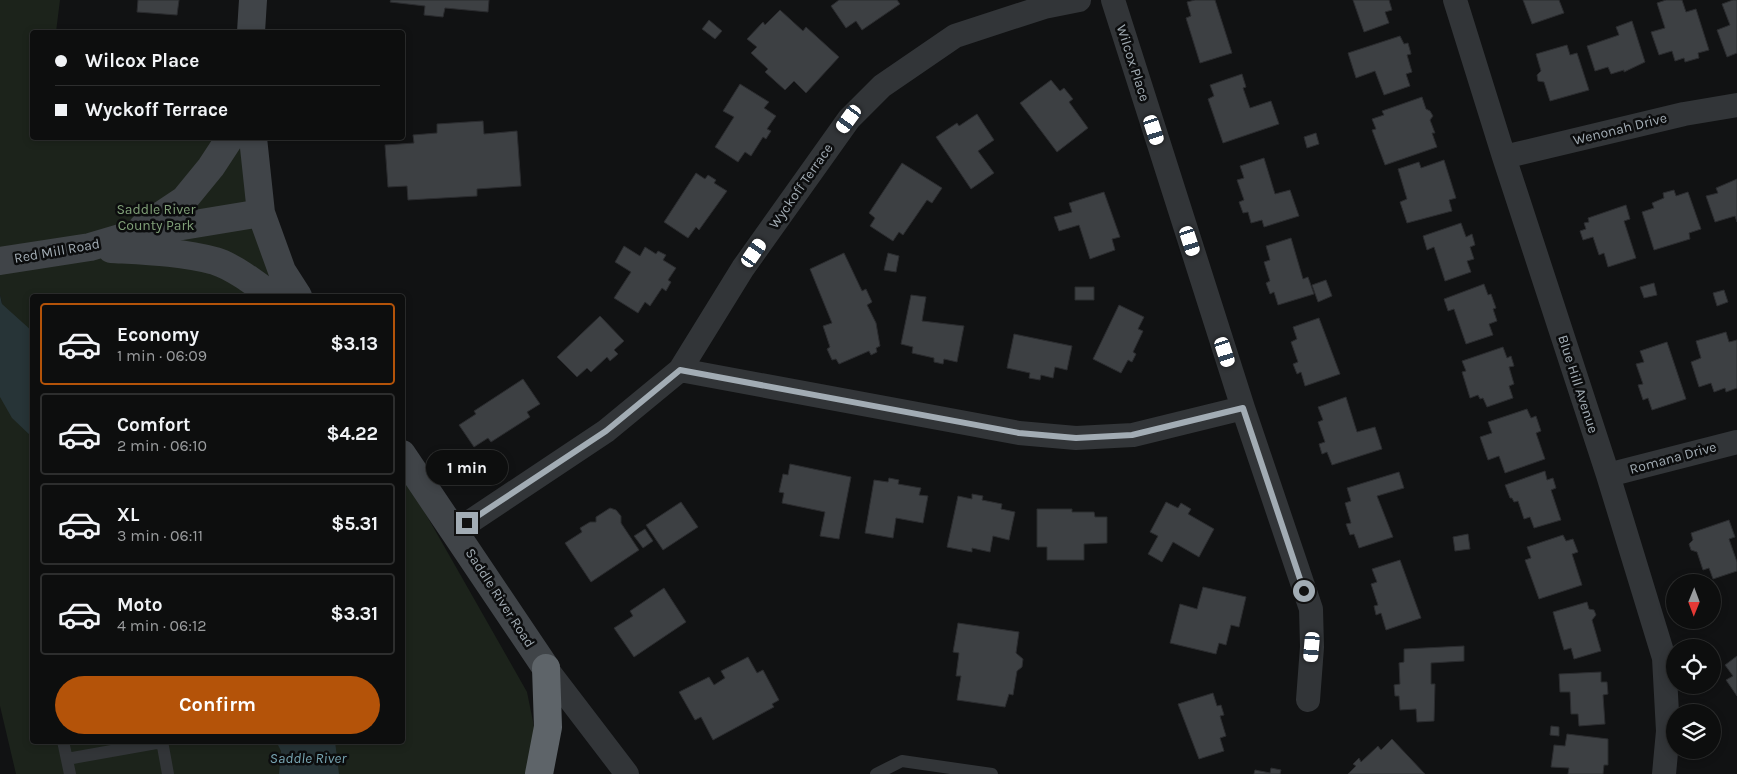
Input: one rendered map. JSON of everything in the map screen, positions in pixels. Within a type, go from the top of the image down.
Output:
[{"type":"highway","points":[[539,774],[548,727],[546,668]]},
{"type":"main road","points":[[251,30],[253,0]]},
{"type":"main road","points":[[134,234],[184,200],[212,167],[229,140]]},
{"type":"main road","points":[[252,140],[261,213],[282,271],[297,294]]},
{"type":"main road","name":"Red Mill Road","points":[[0,261],[90,247],[134,234],[261,213]]},
{"type":"main road","points":[[90,247],[169,252],[217,262],[258,285],[268,294]]},
{"type":"main road","name":"Saddle River Road","points":[[405,458],[456,531],[546,668]]},
{"type":"street","name":"Wyckoff Terrace","points":[[456,531],[606,431],[680,370],[743,268],[843,127],[882,86],[955,36],[1044,7],[1079,0]]},
{"type":"street","name":"Wilcox Place","points":[[1113,0],[1243,408],[1311,609],[1312,647],[1308,700]]},
{"type":"street","name":"Blue Hill Avenue","points":[[1455,0],[1608,475],[1664,658],[1668,732],[1664,774]]},
{"type":"street","name":"Wenonah Drive","points":[[1504,157],[1684,114],[1737,105]]},
{"type":"street","points":[[680,370],[1019,433],[1076,438],[1132,435],[1243,408]]},
{"type":"street","name":"Romana Drive","points":[[1608,475],[1737,442]]},
{"type":"street","points":[[546,668],[627,774]]},
{"type":"lane","points":[[64,744],[70,774]]},
{"type":"lane","points":[[67,759],[114,746],[138,744]]},
{"type":"lane","points":[[162,744],[168,774]]},
{"type":"lane","points":[[876,774],[902,761],[992,774]]},
{"type":"green space","name":"Saddle River County Park","points":[[0,0],[60,0],[56,30],[30,30],[30,140],[254,140],[297,294],[30,294],[30,744],[405,744],[405,478],[527,692],[538,746],[529,774],[16,774],[0,706],[0,304],[2,303],[0,295]]},
{"type":"water","points":[[0,295],[2,304],[30,329],[30,435],[12,418],[0,397]]},
{"type":"water","name":"Saddle River","points":[[278,744],[335,744],[339,774],[279,774],[281,751]]},
{"type":"building","points":[[138,0],[179,0],[177,15],[137,12]]},
{"type":"building","points":[[391,0],[489,0],[488,12],[445,8],[443,17],[424,15],[425,6],[390,2]]},
{"type":"building","points":[[839,0],[897,0],[900,4],[862,30],[856,21],[846,28],[831,6]]},
{"type":"building","points":[[1215,0],[1232,53],[1200,63],[1186,18],[1191,16],[1187,2]]},
{"type":"building","points":[[1353,0],[1389,0],[1392,10],[1385,12],[1389,23],[1364,32]]},
{"type":"building","points":[[1523,0],[1559,0],[1564,13],[1532,24]]},
{"type":"building","points":[[1666,0],[1682,0],[1686,12],[1696,9],[1709,50],[1698,53],[1699,58],[1685,62],[1684,58],[1675,61],[1672,51],[1659,55],[1651,32],[1665,28],[1657,3]]},
{"type":"building","points":[[1737,0],[1737,53],[1727,57],[1717,30],[1730,25],[1722,4]]},
{"type":"building","points":[[780,10],[803,31],[806,27],[839,57],[806,93],[794,81],[785,90],[765,72],[768,69],[751,53],[757,47],[747,39],[763,22],[765,25]]},
{"type":"building","points":[[709,20],[722,31],[715,39],[702,29]]},
{"type":"building","points":[[1632,21],[1645,62],[1624,72],[1624,70],[1611,74],[1608,67],[1595,71],[1587,46],[1619,35],[1616,27]]},
{"type":"building","points":[[1400,36],[1404,44],[1408,43],[1411,54],[1407,55],[1412,72],[1406,74],[1410,86],[1384,95],[1375,71],[1356,78],[1348,53]]},
{"type":"building","points":[[1567,45],[1570,55],[1577,53],[1589,90],[1550,101],[1544,82],[1538,81],[1537,75],[1541,71],[1536,54]]},
{"type":"building","points":[[1242,74],[1246,87],[1243,88],[1250,108],[1271,101],[1279,124],[1223,143],[1208,99],[1214,96],[1210,85]]},
{"type":"building","points":[[1051,80],[1060,91],[1064,88],[1073,99],[1069,102],[1088,128],[1057,152],[1020,103]]},
{"type":"building","points":[[740,84],[769,102],[764,108],[776,116],[767,129],[771,131],[766,139],[763,137],[751,156],[745,152],[738,162],[715,147],[734,117],[723,111]]},
{"type":"building","points":[[1422,97],[1426,109],[1433,116],[1430,120],[1435,133],[1432,133],[1437,147],[1385,165],[1372,130],[1376,129],[1372,119],[1384,115],[1382,111]]},
{"type":"building","points":[[977,114],[994,140],[978,151],[994,173],[971,189],[936,137],[957,123],[959,126]]},
{"type":"building","points":[[483,121],[484,134],[517,131],[521,186],[477,189],[477,196],[408,200],[407,186],[388,187],[385,145],[414,143],[413,135],[437,133],[437,124]]},
{"type":"building","points":[[1316,133],[1319,144],[1307,148],[1304,137]]},
{"type":"building","points":[[1264,158],[1275,194],[1290,190],[1299,216],[1264,227],[1262,220],[1251,223],[1248,212],[1243,213],[1239,202],[1244,200],[1237,180],[1244,178],[1240,166]]},
{"type":"building","points":[[1444,160],[1456,198],[1449,200],[1452,211],[1407,223],[1400,202],[1407,199],[1398,169],[1419,162],[1421,168]]},
{"type":"building","points":[[902,163],[942,188],[932,203],[927,200],[903,235],[899,232],[893,241],[870,226],[875,218],[869,213]]},
{"type":"building","points":[[696,173],[705,179],[708,175],[716,180],[714,183],[727,191],[699,230],[696,227],[688,238],[664,222]]},
{"type":"building","points":[[1737,179],[1737,222],[1735,216],[1715,222],[1706,196],[1718,193],[1716,188]]},
{"type":"building","points":[[1674,190],[1676,196],[1688,192],[1701,229],[1689,233],[1690,239],[1654,250],[1642,212],[1654,208],[1652,203],[1664,198],[1663,193]]},
{"type":"building","points":[[1104,192],[1120,237],[1112,239],[1115,250],[1090,259],[1079,225],[1059,231],[1054,217],[1072,212],[1069,203]]},
{"type":"building","points":[[1626,205],[1630,219],[1624,221],[1636,258],[1608,267],[1604,253],[1599,255],[1593,237],[1583,240],[1580,231],[1586,229],[1584,223],[1589,222],[1588,218]]},
{"type":"building","points":[[1461,223],[1466,237],[1472,234],[1475,245],[1470,247],[1474,259],[1467,261],[1471,272],[1445,281],[1434,247],[1427,250],[1423,236]]},
{"type":"building","points":[[1291,238],[1303,279],[1308,277],[1314,294],[1278,305],[1274,292],[1270,294],[1266,283],[1270,281],[1264,262],[1270,260],[1266,246]]},
{"type":"building","points":[[624,246],[640,256],[645,247],[656,254],[658,251],[666,255],[663,260],[676,268],[668,280],[671,282],[666,291],[662,288],[650,306],[645,302],[638,313],[614,298],[631,272],[615,262]]},
{"type":"building","points":[[844,253],[862,291],[866,289],[872,302],[867,305],[876,323],[880,346],[876,348],[877,352],[871,355],[869,351],[839,364],[836,359],[832,360],[827,349],[830,347],[823,326],[832,323],[810,269]]},
{"type":"building","points":[[888,253],[899,256],[896,272],[884,270]]},
{"type":"building","points":[[1326,280],[1332,296],[1318,302],[1312,285]]},
{"type":"building","points":[[1654,283],[1657,295],[1644,298],[1640,287]]},
{"type":"building","points":[[1484,284],[1488,295],[1491,294],[1496,308],[1493,309],[1497,321],[1489,324],[1493,335],[1466,344],[1454,309],[1448,311],[1444,299]]},
{"type":"building","points":[[1075,287],[1094,287],[1094,300],[1075,300]]},
{"type":"building","points":[[1724,290],[1728,302],[1717,306],[1713,293]]},
{"type":"building","points":[[911,295],[926,297],[922,321],[964,326],[957,362],[944,359],[943,364],[934,362],[934,358],[912,353],[913,347],[901,344]]},
{"type":"building","points":[[1119,305],[1144,317],[1138,329],[1143,331],[1133,352],[1136,354],[1132,362],[1128,360],[1121,373],[1093,359]]},
{"type":"building","points":[[600,316],[624,341],[614,350],[618,354],[610,361],[607,357],[591,372],[587,368],[577,377],[557,357]]},
{"type":"building","points":[[1319,318],[1340,374],[1305,386],[1301,372],[1297,374],[1293,364],[1298,362],[1291,342],[1297,339],[1293,327]]},
{"type":"building","points":[[1726,332],[1729,342],[1737,340],[1737,388],[1726,392],[1725,388],[1714,392],[1711,383],[1699,387],[1691,362],[1701,358],[1696,341]]},
{"type":"building","points":[[1014,334],[1072,346],[1067,370],[1055,367],[1053,378],[1041,375],[1040,380],[1029,378],[1030,373],[1007,368]]},
{"type":"building","points":[[1667,342],[1686,399],[1652,410],[1648,398],[1643,400],[1638,385],[1643,384],[1636,364],[1644,362],[1640,351]]},
{"type":"building","points":[[1503,347],[1507,358],[1511,356],[1514,366],[1509,367],[1514,384],[1509,386],[1513,398],[1487,407],[1483,398],[1480,399],[1478,395],[1470,398],[1462,372],[1466,371],[1462,361]]},
{"type":"building","points":[[523,379],[540,404],[527,412],[530,417],[491,442],[488,438],[474,447],[459,425],[476,414],[474,411]]},
{"type":"building","points":[[1346,397],[1357,432],[1375,427],[1382,449],[1332,465],[1327,452],[1322,454],[1319,444],[1325,442],[1318,422],[1323,420],[1318,407]]},
{"type":"building","points":[[1527,409],[1531,418],[1536,416],[1541,431],[1536,433],[1545,459],[1505,473],[1499,456],[1488,460],[1480,437],[1492,433],[1488,422]]},
{"type":"building","points":[[790,464],[851,477],[839,539],[820,536],[825,512],[782,503],[784,493],[779,492],[783,474],[788,475]]},
{"type":"building","points":[[1545,471],[1547,480],[1553,478],[1556,488],[1551,490],[1561,520],[1534,528],[1530,517],[1524,519],[1518,501],[1514,502],[1510,498],[1505,485]]},
{"type":"building","points":[[1399,472],[1404,488],[1377,496],[1393,537],[1359,548],[1354,534],[1350,535],[1346,524],[1351,523],[1345,503],[1351,501],[1347,488]]},
{"type":"building","points":[[889,478],[899,480],[898,484],[921,488],[919,495],[928,496],[923,523],[896,518],[893,538],[865,533],[874,480],[888,482]]},
{"type":"building","points":[[972,494],[983,496],[982,500],[1002,504],[1001,509],[1015,512],[1009,540],[993,536],[990,552],[972,548],[972,552],[947,547],[958,496],[972,499]]},
{"type":"building","points":[[681,502],[698,527],[663,550],[646,525]]},
{"type":"building","points":[[1166,502],[1178,508],[1181,503],[1191,509],[1188,514],[1214,529],[1199,557],[1173,542],[1162,562],[1148,554],[1158,536],[1150,532]]},
{"type":"building","points":[[610,508],[616,510],[621,516],[621,523],[639,550],[591,582],[565,543],[582,532],[580,528],[590,522],[596,522],[596,517]]},
{"type":"building","points":[[1037,509],[1072,509],[1072,512],[1094,512],[1095,517],[1107,517],[1107,543],[1084,544],[1084,560],[1047,560],[1047,547],[1037,547]]},
{"type":"building","points":[[1729,520],[1735,537],[1729,539],[1737,562],[1737,571],[1721,576],[1721,574],[1711,574],[1709,568],[1703,570],[1697,552],[1691,550],[1689,544],[1693,540],[1691,533]]},
{"type":"building","points":[[645,529],[653,541],[643,548],[634,536]]},
{"type":"building","points":[[1468,534],[1470,549],[1455,551],[1453,537]]},
{"type":"building","points":[[1563,535],[1566,541],[1573,539],[1578,552],[1572,554],[1582,585],[1539,599],[1525,560],[1531,558],[1527,547]]},
{"type":"building","points":[[1400,560],[1421,618],[1386,630],[1381,613],[1376,615],[1374,606],[1378,605],[1371,584],[1377,582],[1372,569]]},
{"type":"building","points":[[1203,587],[1246,597],[1239,627],[1231,625],[1226,645],[1219,643],[1216,654],[1170,643],[1180,604],[1197,609]]},
{"type":"building","points":[[664,588],[686,622],[634,657],[614,628],[633,616],[630,611]]},
{"type":"building","points":[[1587,602],[1589,609],[1594,610],[1596,615],[1592,620],[1601,651],[1574,659],[1571,648],[1564,650],[1553,612]]},
{"type":"building","points":[[958,623],[1019,632],[1016,653],[1023,659],[1022,667],[1017,671],[1013,695],[1009,694],[1005,707],[957,700],[961,676],[956,676],[959,653],[953,652]]},
{"type":"building","points":[[1464,646],[1464,661],[1431,663],[1431,684],[1435,684],[1434,721],[1417,722],[1416,709],[1400,710],[1399,696],[1395,696],[1394,685],[1400,684],[1399,663],[1404,662],[1404,649]]},
{"type":"building","points":[[1737,656],[1737,696],[1726,680],[1733,676],[1725,665]]},
{"type":"building","points":[[748,657],[757,673],[763,670],[779,700],[772,704],[774,707],[713,740],[701,717],[695,720],[679,692],[709,677],[714,685],[725,678],[721,671]]},
{"type":"building","points":[[1601,672],[1601,682],[1607,682],[1608,694],[1603,695],[1605,724],[1579,726],[1578,714],[1571,714],[1570,692],[1560,692],[1559,674]]},
{"type":"building","points":[[1213,693],[1217,706],[1221,705],[1224,715],[1220,716],[1226,736],[1220,738],[1224,751],[1199,759],[1178,704]]},
{"type":"building","points":[[1551,726],[1559,727],[1559,736],[1550,735]]},
{"type":"building","points":[[1567,734],[1608,739],[1608,765],[1604,765],[1603,774],[1568,774],[1569,768],[1551,767],[1554,745],[1565,746]]},
{"type":"building","points":[[1392,739],[1425,774],[1348,774],[1356,766],[1353,764],[1359,758],[1361,762],[1378,746],[1381,750]]},
{"type":"building","points":[[1271,768],[1281,770],[1280,774],[1254,774],[1255,770],[1270,773]]},
{"type":"route","points":[[467,523],[606,431],[680,370],[1019,433],[1076,438],[1132,435],[1243,408],[1304,591]]}]
